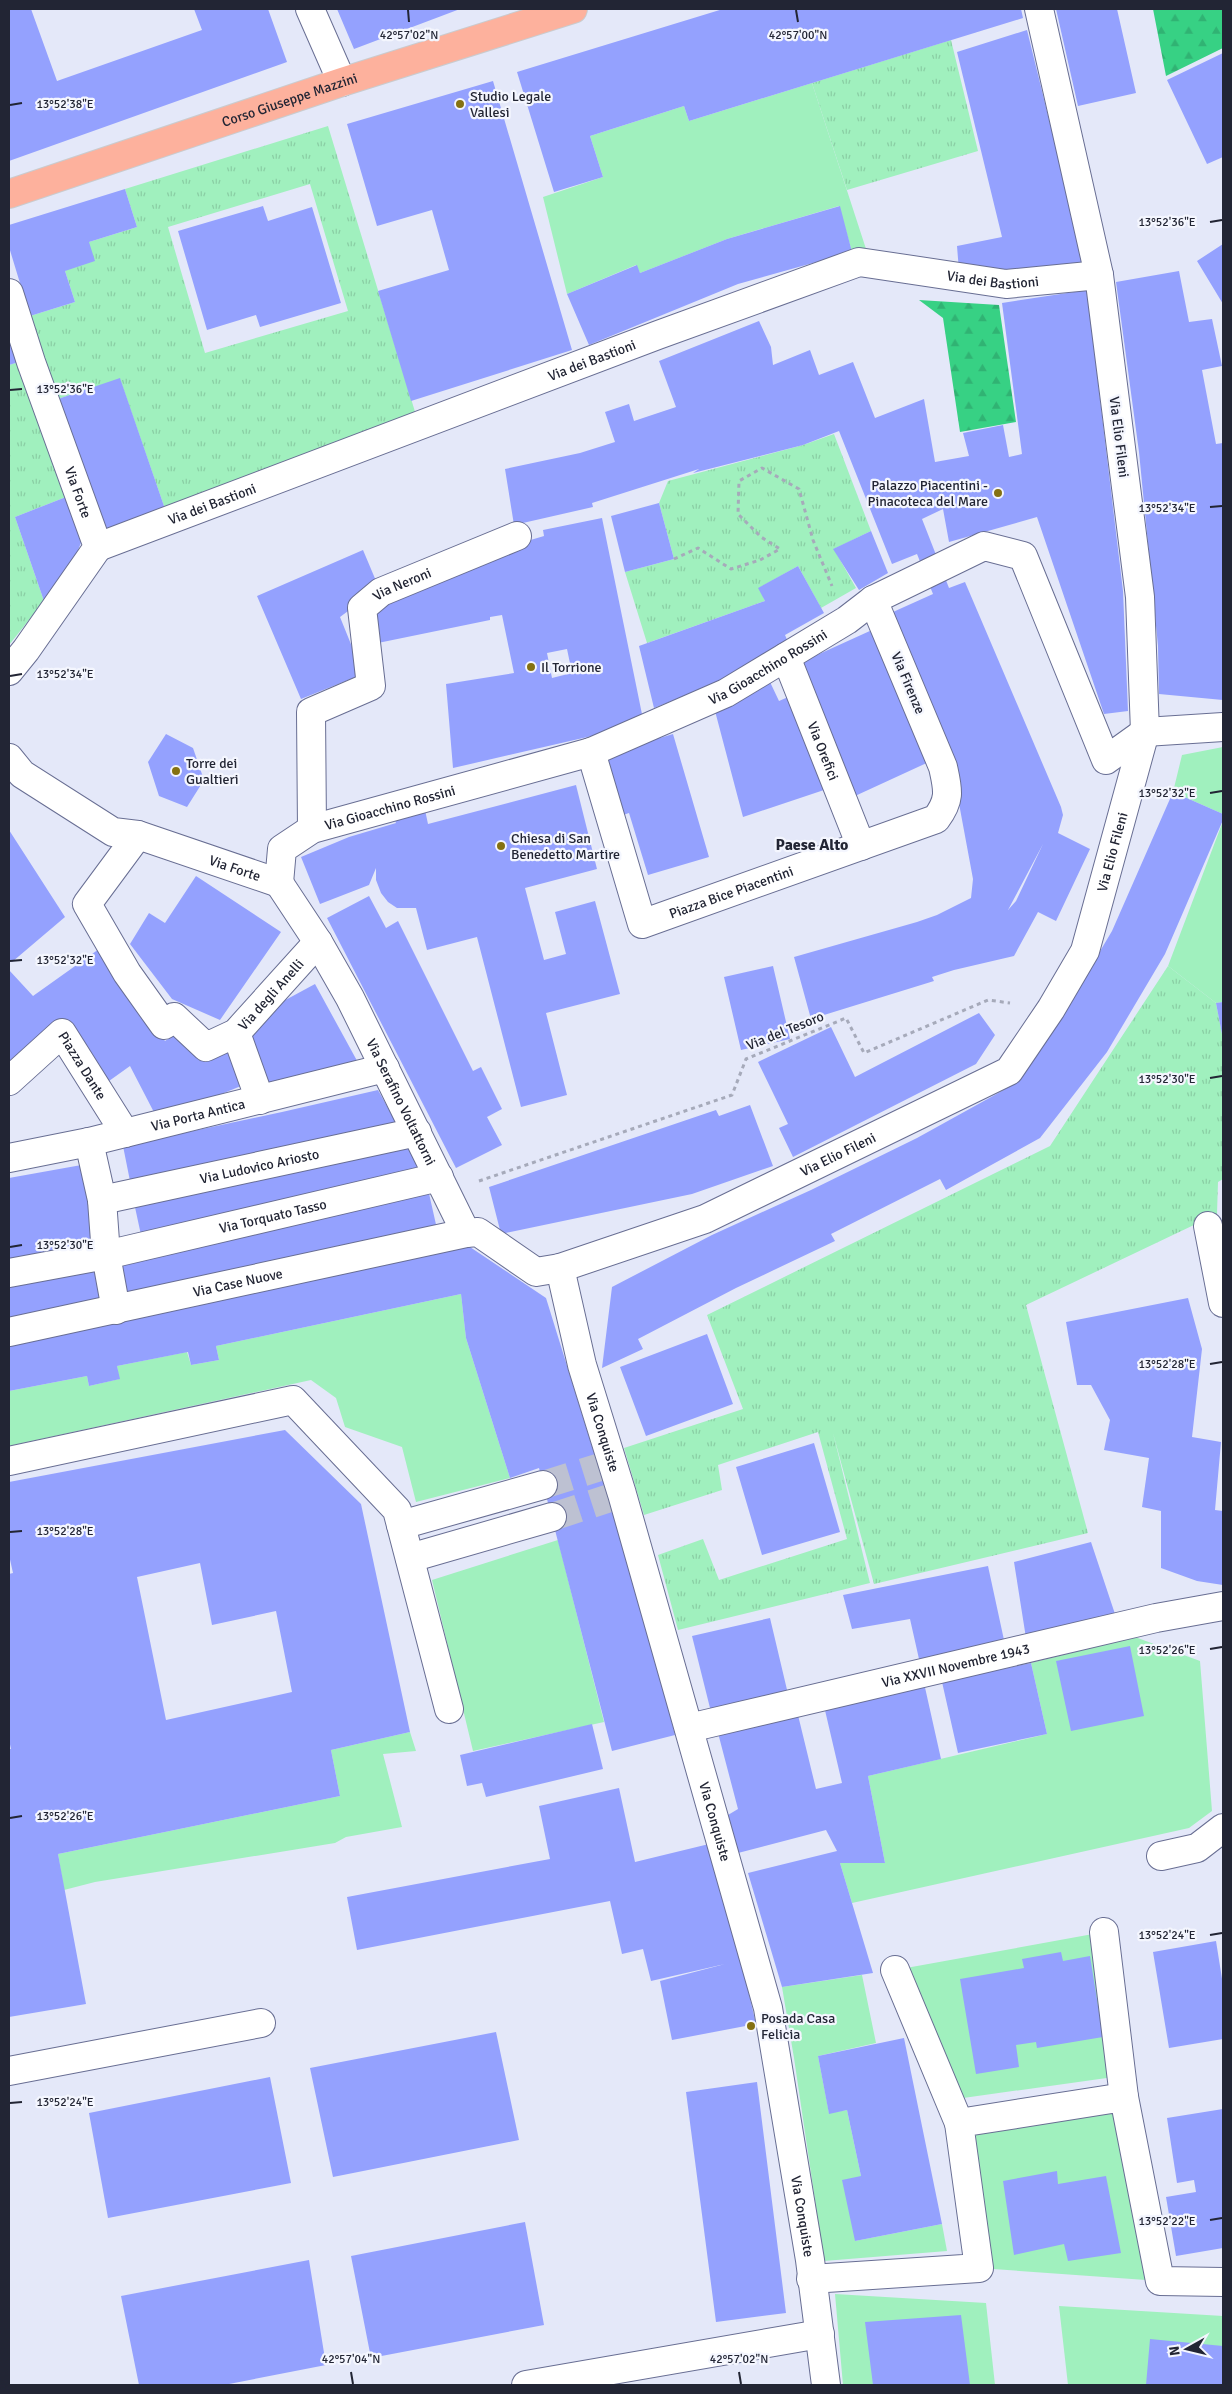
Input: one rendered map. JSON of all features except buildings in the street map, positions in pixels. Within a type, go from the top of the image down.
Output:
[{"type":"main road","name":"Corso Giuseppe Mazzini","points":[[9,194],[342,82],[573,9]]},
{"type":"street","points":[[310,9],[342,82]]},
{"type":"street","name":"Via Elio Fileni","points":[[560,1268],[705,1218],[1009,1071],[1085,951],[1145,732],[1140,597],[1098,275],[1039,9]]},
{"type":"street","name":"Via dei Bastioni","points":[[98,547],[658,335],[859,262],[1006,284],[1098,275]]},
{"type":"street","name":"Via Forte","points":[[9,293],[31,362],[98,547]]},
{"type":"street","name":"Via Neroni","points":[[312,829],[311,712],[371,686],[362,608],[381,592],[518,536]]},
{"type":"street","name":"Via Gioacchino Rossini","points":[[279,883],[282,849],[312,829],[591,752],[726,693],[847,620],[874,600],[984,546],[1023,556],[1106,760],[1145,732]]},
{"type":"street","points":[[9,671],[26,650],[98,547]]},
{"type":"street","name":"Via Firenze","points":[[874,600],[943,767]]},
{"type":"street","name":"Via Orefici","points":[[786,657],[860,846]]},
{"type":"street","points":[[1145,732],[1223,727]]},
{"type":"street","name":"Piazza Bice Piacentini","points":[[591,752],[642,924],[936,819],[946,805],[947,784],[943,767]]},
{"type":"street","name":"Via Forte","points":[[9,758],[22,774],[114,832],[138,835],[279,883]]},
{"type":"street","name":"Via degli Anelli","points":[[138,835],[87,904],[127,973],[164,1025],[174,1017],[206,1047],[236,1033],[318,942]]},
{"type":"street","name":"Via Serafino Voltattorni","points":[[279,883],[318,942],[350,998],[466,1233]]},
{"type":"street","points":[[236,1033],[260,1100]]},
{"type":"street","name":"Piazza Dante","points":[[9,1081],[62,1034],[125,1133]]},
{"type":"street","name":"Via Porta Antica","points":[[9,1158],[89,1142],[385,1068]]},
{"type":"street","name":"Via Ludovico Ariosto","points":[[102,1200],[416,1132]]},
{"type":"street","points":[[89,1142],[102,1200],[106,1256],[116,1310]]},
{"type":"street","name":"Via Torquato Tasso","points":[[9,1273],[106,1256],[442,1185]]},
{"type":"street","points":[[1208,1226],[1223,1303]]},
{"type":"street","points":[[466,1233],[478,1232],[536,1272],[560,1268]]},
{"type":"street","name":"Via Case Nuove","points":[[9,1332],[466,1233]]},
{"type":"street","name":"Via Conquiste","points":[[560,1268],[582,1365],[618,1478],[768,2008],[820,2334],[826,2385]]},
{"type":"street","points":[[9,1462],[293,1400],[397,1510],[449,1709]]},
{"type":"street","points":[[401,1525],[543,1485]]},
{"type":"street","points":[[410,1558],[552,1517]]},
{"type":"street","name":"Via XXVII Novembre 1943","points":[[689,1728],[1156,1618],[1223,1606]]},
{"type":"street","points":[[1161,1856],[1197,1848],[1223,1828]]},
{"type":"street","points":[[1104,1932],[1124,2097],[1160,2282],[1223,2282]]},
{"type":"street","points":[[811,2279],[978,2268],[959,2123],[895,1970]]},
{"type":"street","points":[[9,2071],[261,2023]]},
{"type":"street","points":[[959,2123],[1124,2097]]},
{"type":"street","points":[[526,2385],[820,2334]]},
{"type":"path","points":[[674,560],[698,548],[731,569],[760,560],[780,549],[761,538],[738,514],[739,481],[762,468],[799,490],[813,540],[847,620]]},
{"type":"path","name":"Via del Tesoro","points":[[442,1185],[732,1095],[746,1059],[846,1018],[864,1053],[988,1000],[1050,1009]]},
{"type":"green space","points":[[1153,9],[1223,9],[1223,48],[1166,76]]},
{"type":"green space","points":[[951,40],[978,151],[847,190],[812,83]]},
{"type":"green space","points":[[812,83],[867,252],[852,252],[839,206],[727,239],[640,273],[636,265],[567,294],[543,197],[603,177],[590,136],[684,106],[689,121]]},
{"type":"green space","points":[[328,126],[416,415],[165,509],[120,379],[58,399],[30,316],[75,302],[65,271],[89,242],[137,227],[125,189]],"holes":[[[310,184],[348,311],[205,353],[168,227]]]},
{"type":"green space","points":[[919,300],[999,305],[1016,422],[960,432],[943,318]]},
{"type":"green space","points":[[19,362],[66,497],[15,517],[44,601],[9,645],[9,365]]},
{"type":"green space","points":[[834,434],[871,531],[834,549],[856,588],[821,608],[798,566],[759,588],[765,601],[647,643],[625,572],[674,559],[659,503],[668,481],[803,445]]},
{"type":"green space","points":[[1223,747],[1223,814],[1173,792],[1182,755]]},
{"type":"green space","points":[[1223,821],[1223,1002],[1216,1003],[1168,966]]},
{"type":"green space","points":[[1168,966],[1216,1003],[1223,1039],[1223,1179],[1218,1182],[1217,1214],[1026,1305],[1088,1533],[874,1584],[833,1433],[870,1583],[678,1630],[658,1555],[703,1539],[719,1580],[847,1539],[818,1432],[718,1465],[722,1490],[644,1515],[624,1448],[743,1409],[707,1315],[1050,1146]]},
{"type":"green space","points":[[461,1294],[466,1338],[510,1478],[416,1502],[402,1447],[345,1427],[336,1398],[311,1380],[9,1446],[9,1391],[87,1376],[89,1386],[119,1379],[117,1366],[187,1352],[191,1365],[219,1360],[216,1346]]},
{"type":"green space","points":[[558,1540],[604,1722],[473,1751],[432,1580]]},
{"type":"green space","points":[[1135,1637],[1200,1661],[1212,1811],[1189,1828],[852,1903],[840,1863],[885,1863],[868,1776],[1047,1734],[1031,1663]]},
{"type":"green space","points":[[410,1732],[416,1751],[383,1754],[402,1827],[346,1837],[335,1843],[95,1882],[64,1890],[58,1854],[340,1796],[331,1750]]},
{"type":"green space","points":[[1104,1932],[1121,2076],[949,2100],[895,1970]]},
{"type":"green space","points":[[862,1975],[876,2043],[818,2056],[829,2113],[847,2110],[861,2176],[855,2241],[942,2224],[947,2251],[824,2261],[782,1987]]},
{"type":"green space","points":[[1124,2097],[1160,2281],[979,2268],[959,2123]]},
{"type":"green space","points":[[835,2294],[986,2303],[995,2385],[843,2385]]},
{"type":"green space","points":[[1059,2306],[1223,2316],[1223,2385],[1068,2385]]},
{"type":"tunnel","points":[[543,1485],[613,1463]]},
{"type":"tunnel","points":[[552,1517],[622,1494]]},
{"type":"place","name":"Studio Legale Vallesi","points":[[460,104]]},
{"type":"place","name":"Palazzo Piacentini - Pinacoteca del Mare","points":[[998,493]]},
{"type":"place","name":"Il Torrione","points":[[531,667]]},
{"type":"place","name":"Torre dei Gualtieri","points":[[176,771]]},
{"type":"place","name":"Chiesa di San Benedetto Martire","points":[[501,846]]},
{"type":"place","name":"Posada Casa Felicia","points":[[751,2026]]},
{"type":"district","name":"Paese Alto","points":[[812,845]]}]
